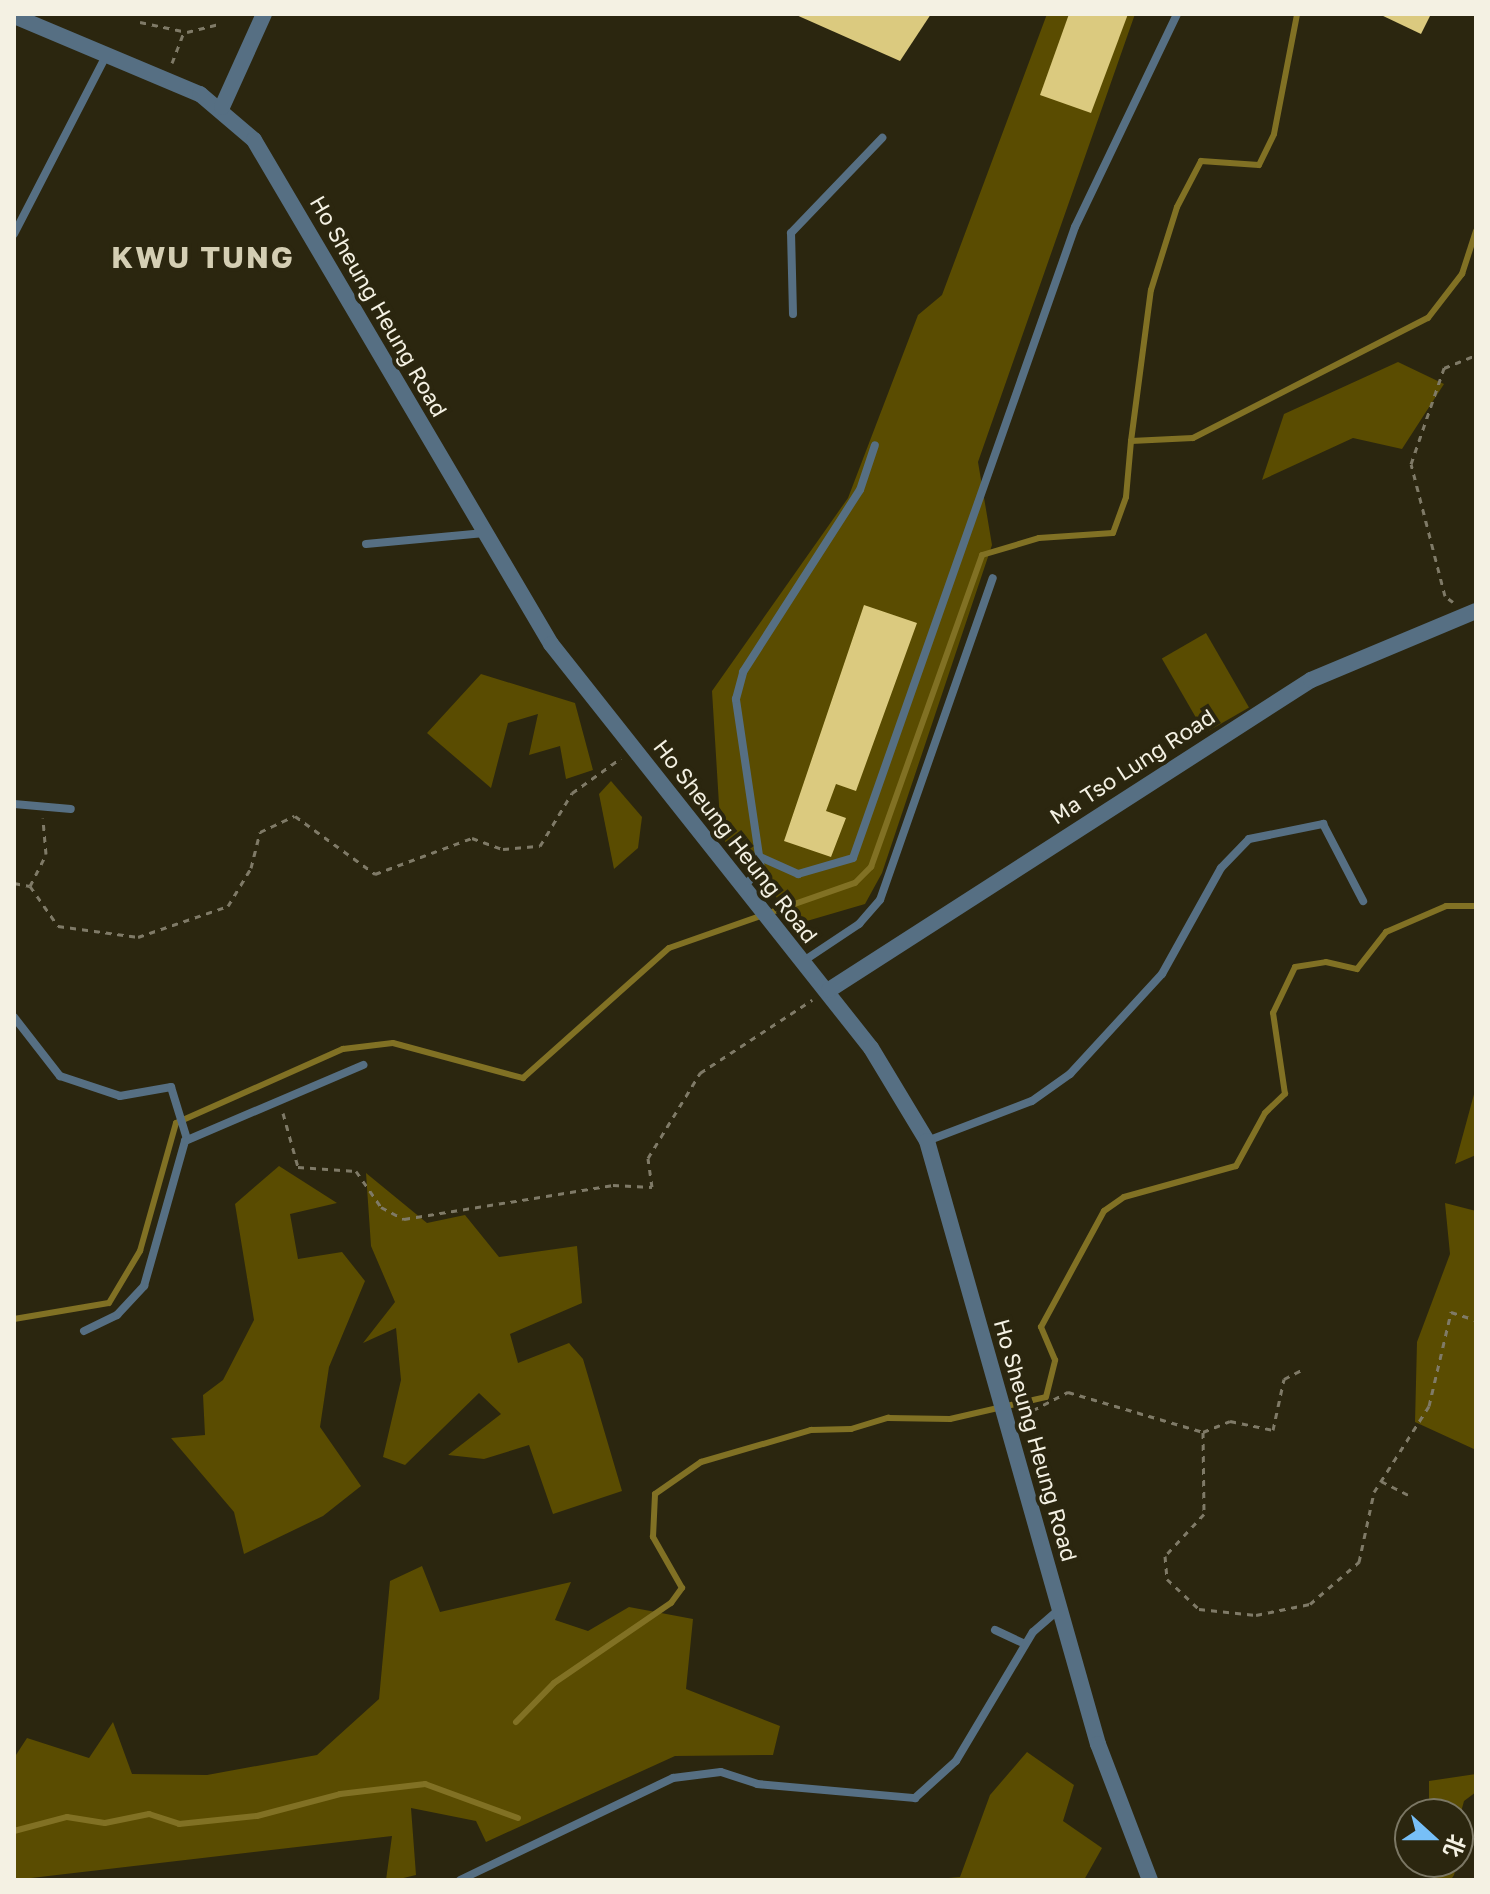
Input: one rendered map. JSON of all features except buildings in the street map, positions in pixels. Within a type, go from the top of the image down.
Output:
[{"type":"street","points":[[14,16],[222,107],[264,14]]},
{"type":"street","name":"Ho Sheung Heung Road","points":[[222,107],[302,215],[551,644],[802,962],[829,990],[927,1141],[1100,1752],[1150,1880]]},
{"type":"street","name":"Ma Tso Lung Road","points":[[829,990],[1311,680],[1473,612]]},
{"type":"lane","points":[[760,857],[798,874],[853,858],[1075,227],[1177,14]]},
{"type":"lane","points":[[14,234],[105,58]]},
{"type":"lane","points":[[793,314],[791,233],[882,138]]},
{"type":"lane","points":[[743,887],[761,869],[736,699],[743,672],[860,490],[875,445]]},
{"type":"lane","points":[[366,544],[485,533]]},
{"type":"lane","points":[[802,962],[859,924],[880,900],[993,578]]},
{"type":"lane","points":[[14,804],[42,810],[71,809]]},
{"type":"lane","points":[[927,1141],[1032,1101],[1070,1074],[1162,974],[1221,868],[1249,839],[1323,824],[1363,901]]},
{"type":"lane","points":[[14,1017],[60,1076],[120,1096],[171,1087],[187,1139],[144,1286],[117,1315],[84,1331]]},
{"type":"lane","points":[[187,1139],[278,1098],[363,1065]]},
{"type":"lane","points":[[460,1880],[673,1778],[721,1772],[757,1784],[915,1798],[956,1761],[1025,1644],[1061,1608]]},
{"type":"lane","points":[[995,1630],[1025,1644]]},
{"type":"path","points":[[140,22],[184,31],[218,24]]},
{"type":"path","points":[[172,63],[184,31]]},
{"type":"path","points":[[1473,612],[1445,596],[1411,464],[1444,368],[1476,355]]},
{"type":"path","points":[[14,883],[30,886],[58,926],[138,937],[228,906],[251,868],[260,832],[295,816],[375,874],[472,838],[503,849],[540,846],[572,793],[635,748]]},
{"type":"path","points":[[30,886],[46,854],[42,810]]},
{"type":"path","points":[[278,1098],[298,1167],[356,1171],[381,1207],[404,1219],[613,1185],[652,1187],[648,1158],[700,1073],[829,990]]},
{"type":"path","points":[[1203,1432],[1204,1514],[1165,1556],[1167,1579],[1199,1609],[1256,1615],[1310,1604],[1359,1562],[1381,1481],[1429,1406],[1451,1312],[1476,1320]]},
{"type":"path","points":[[1008,1422],[1068,1392],[1203,1432],[1230,1421],[1273,1430],[1284,1379],[1302,1370]]},
{"type":"path","points":[[1381,1481],[1410,1496]]},
{"type":"shaded area","points":[[1047,14],[1135,14],[978,462],[992,545],[882,873],[865,904],[800,923],[721,837],[712,691],[848,498],[918,315],[942,295]]},
{"type":"shaded area","points":[[1398,362],[1444,384],[1402,449],[1353,438],[1262,480],[1284,414]]},
{"type":"shaded area","points":[[1206,633],[1249,707],[1205,733],[1162,658]]},
{"type":"shaded area","points":[[481,674],[575,703],[593,770],[566,779],[560,746],[529,755],[538,714],[508,723],[491,788],[427,733]]},
{"type":"shaded area","points":[[611,781],[642,817],[638,848],[614,869],[599,794]]},
{"type":"shaded area","points":[[1476,1087],[1476,1155],[1455,1164]]},
{"type":"shaded area","points":[[279,1166],[337,1203],[290,1214],[298,1259],[342,1252],[365,1281],[329,1367],[320,1427],[361,1486],[323,1516],[244,1554],[234,1512],[171,1438],[205,1435],[203,1395],[223,1380],[254,1320],[235,1204]]},
{"type":"shaded area","points":[[366,1173],[427,1223],[465,1215],[499,1257],[577,1246],[582,1303],[510,1334],[518,1363],[569,1343],[583,1359],[622,1491],[553,1514],[529,1445],[484,1459],[448,1455],[501,1414],[479,1393],[405,1465],[383,1457],[401,1380],[396,1328],[363,1343],[395,1302],[371,1246]]},
{"type":"shaded area","points":[[1445,1203],[1476,1211],[1476,1450],[1415,1422],[1417,1342],[1450,1254]]},
{"type":"shaded area","points":[[422,1566],[440,1612],[571,1582],[555,1620],[588,1631],[629,1607],[693,1619],[686,1689],[780,1726],[773,1755],[675,1756],[486,1842],[476,1821],[411,1808],[416,1875],[395,1880],[386,1880],[392,1836],[14,1880],[14,1758],[27,1738],[89,1758],[113,1722],[132,1774],[207,1775],[317,1755],[379,1699],[390,1581]]},
{"type":"shaded area","points":[[1027,1752],[1074,1785],[1063,1821],[1102,1848],[1084,1880],[925,1880],[960,1877],[990,1795]]},
{"type":"shaded area","points":[[1476,1774],[1476,1792],[1468,1798],[1429,1798],[1429,1781]]},
{"type":"shaded area","points":[[1434,1878],[1452,1878],[1443,1882]]},
{"type":"waterway","points":[[1131,441],[1151,290],[1177,207],[1201,161],[1259,165],[1274,134],[1297,14]]},
{"type":"waterway","points":[[14,1319],[109,1303],[140,1251],[176,1123],[343,1049],[393,1043],[523,1078],[669,948],[855,883],[871,867],[982,555],[1039,538],[1113,533],[1126,497],[1131,441],[1193,438],[1428,318],[1462,274],[1476,231]]},
{"type":"waterway","points":[[516,1722],[554,1683],[671,1603],[682,1588],[653,1537],[655,1494],[701,1462],[811,1430],[851,1429],[888,1418],[950,1419],[1046,1397],[1055,1360],[1041,1327],[1104,1211],[1124,1197],[1236,1166],[1265,1113],[1285,1094],[1273,1013],[1295,967],[1326,962],[1357,969],[1386,932],[1446,906],[1476,906]]},
{"type":"waterway","points":[[14,1831],[67,1817],[105,1823],[149,1814],[179,1824],[257,1816],[340,1794],[425,1784],[518,1818]]},
{"type":"district","name":"KWU TUNG","points":[[203,257]]}]
